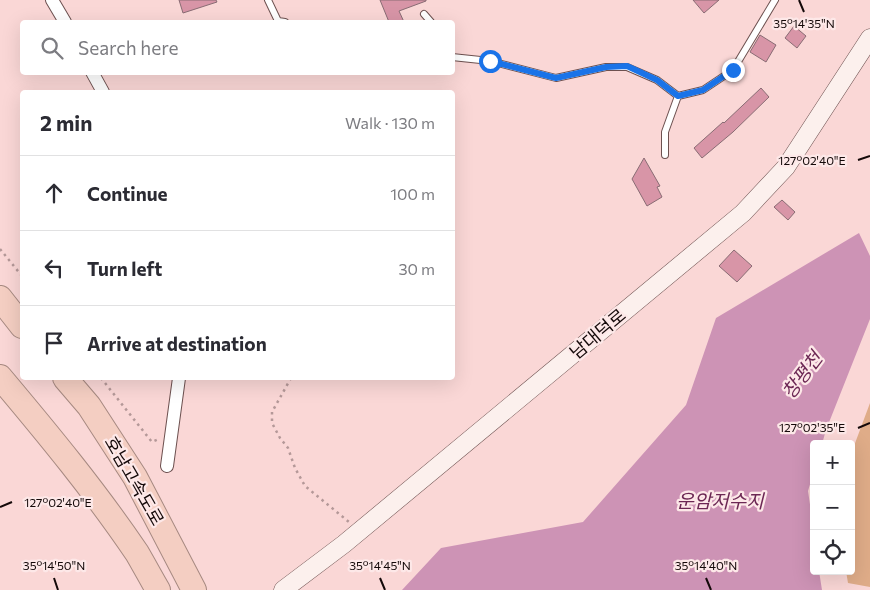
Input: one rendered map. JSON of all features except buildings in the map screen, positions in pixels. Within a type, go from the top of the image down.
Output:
[{"type":"highway","points":[[0,298],[20,323]]},
{"type":"highway","name":"호남고속도로","points":[[0,377],[106,508],[138,555],[158,590]]},
{"type":"highway","name":"호남고속도로","points":[[67,380],[89,406],[135,477],[194,590]]},
{"type":"main road","name":"남대덕로","points":[[283,590],[359,532],[743,213],[786,167],[870,38]]},
{"type":"street","points":[[52,0],[64,20]]},
{"type":"street","points":[[94,75],[102,90]]},
{"type":"street","points":[[167,466],[179,380]]},
{"type":"lane","points":[[268,0],[278,20]]},
{"type":"lane","points":[[678,96],[703,90],[733,70],[775,0]]},
{"type":"lane","points":[[424,14],[429,20]]},
{"type":"lane","points":[[455,57],[490,61],[556,78],[606,67],[627,66],[657,80],[678,96]]},
{"type":"lane","points":[[664,155],[665,132],[678,96]]},
{"type":"path","points":[[0,248],[20,273]]},
{"type":"path","points":[[103,380],[152,442],[171,434]]},
{"type":"path","points":[[290,380],[272,412],[272,423],[288,448],[295,468],[305,486],[342,515],[359,532]]},
{"type":"shaded area","points":[[870,403],[870,587],[848,583],[847,575],[855,575],[855,443]]},
{"type":"water","name":"운암저수지","points":[[859,233],[870,256],[870,319],[823,440],[810,440],[810,484],[808,491],[810,504],[810,575],[820,575],[822,590],[402,590],[441,548],[583,522],[686,405],[716,318]]},
{"type":"route","points":[[490,61],[556,78],[606,67],[627,66],[657,80],[678,96],[703,90],[733,70]]},
{"type":"water label","name":"창평천","points":[[802,375]]}]
